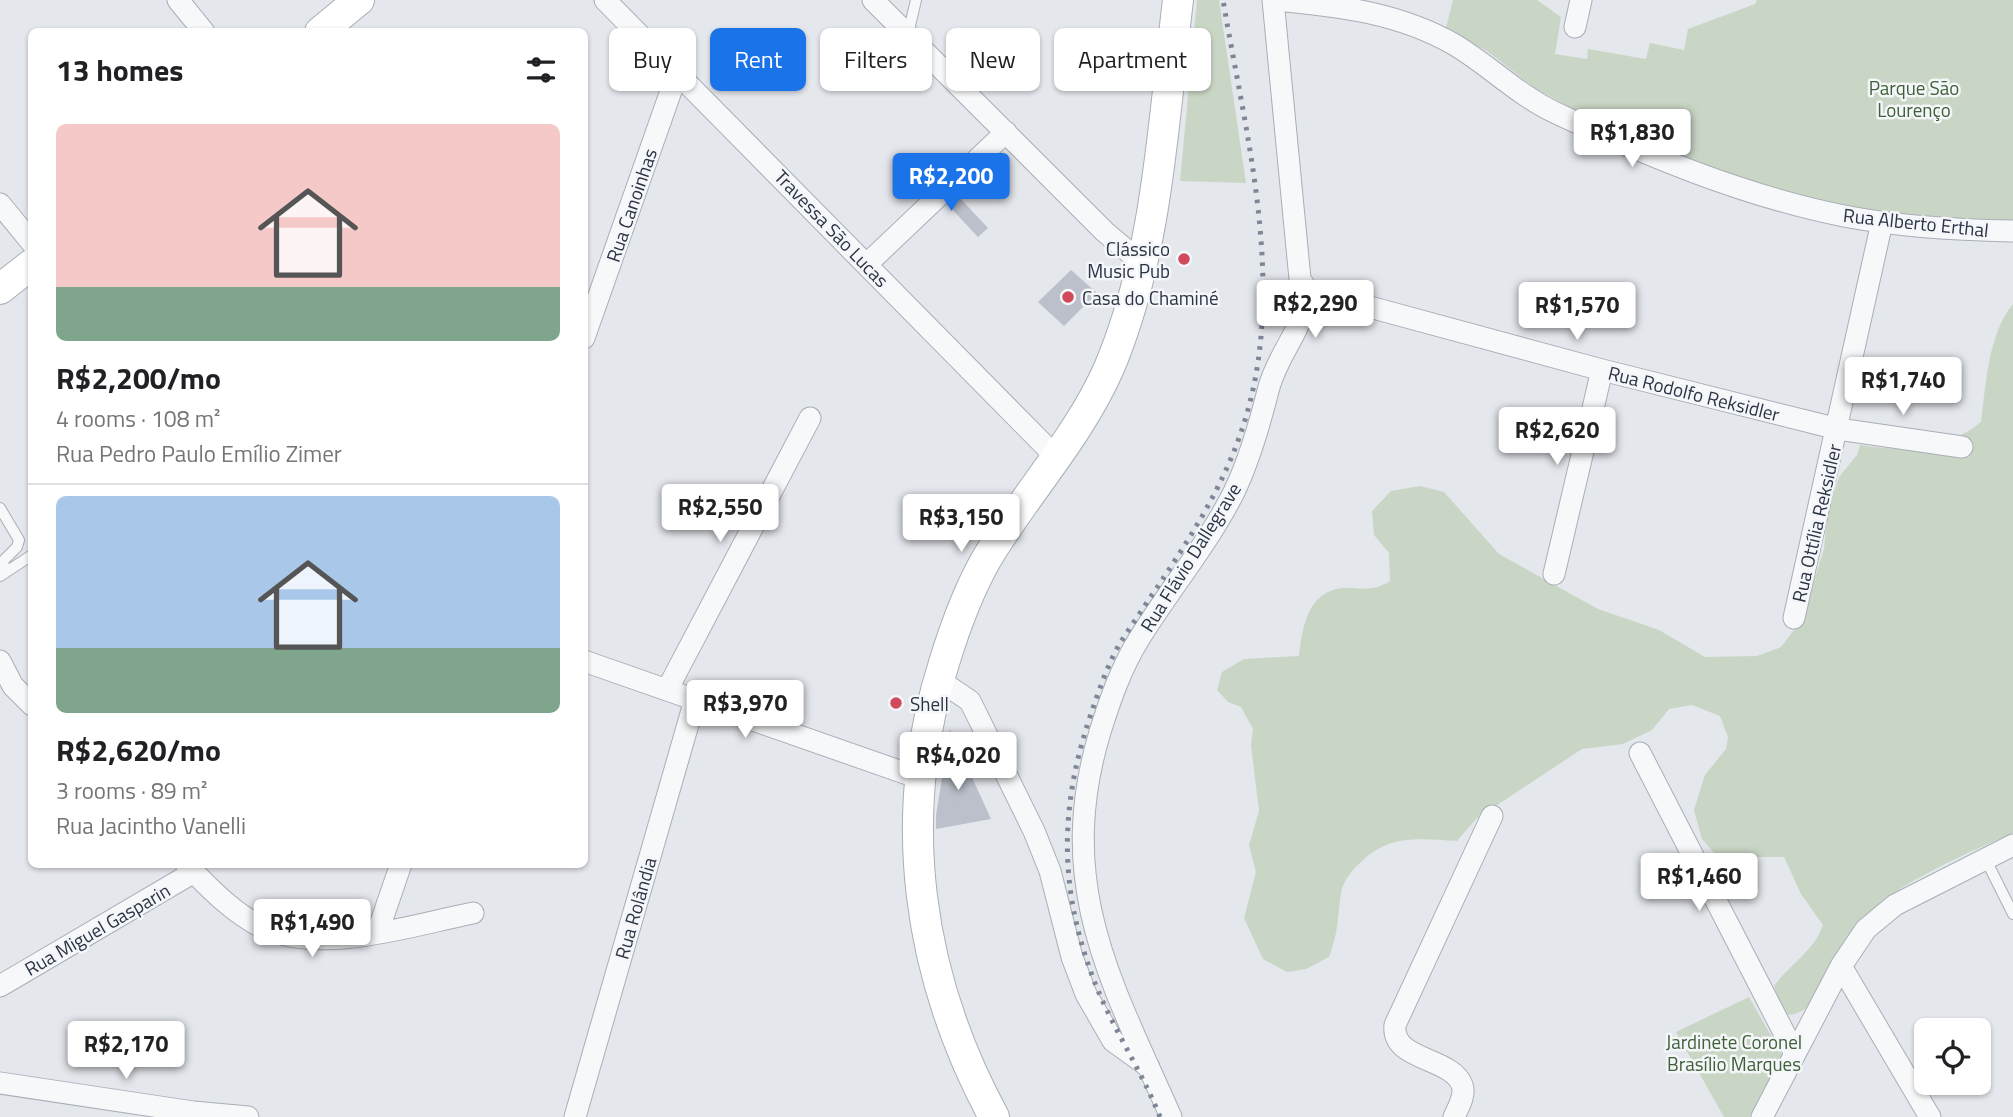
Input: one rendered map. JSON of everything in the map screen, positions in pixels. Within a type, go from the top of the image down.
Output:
[{"type":"main road","points":[[325,28],[359,0]]},
{"type":"main road","points":[[994,1117],[951,1025],[931,959],[916,845],[919,778],[939,680],[960,617],[985,561],[1057,458],[1094,400],[1109,367],[1143,264],[1178,0]]},
{"type":"main road","points":[[0,289],[28,267]]},
{"type":"street","points":[[178,0],[201,28]]},
{"type":"street","name":"Travessa São Lucas","points":[[605,0],[634,28]]},
{"type":"street","points":[[873,0],[902,28]]},
{"type":"street","name":"Rua Alberto Erthal","points":[[1275,0],[1332,5],[1399,19],[1456,45],[1515,89],[1553,112],[1667,162],[1799,205],[1882,222],[2013,231]]},
{"type":"street","name":"Rua Flávio Dallegrave","points":[[1171,1117],[1104,960],[1087,897],[1082,830],[1094,752],[1126,662],[1233,494],[1255,439],[1278,363],[1305,315],[1307,290],[1300,279],[1275,0]]},
{"type":"street","points":[[1576,27],[1581,0]]},
{"type":"street","points":[[932,58],[1105,232],[1143,264]]},
{"type":"street","name":"Travessa São Lucas","points":[[696,89],[1057,458]]},
{"type":"street","name":"Rua Canoinhas","points":[[591,300],[670,91]]},
{"type":"street","points":[[867,264],[1006,132]]},
{"type":"street","points":[[0,204],[28,238]]},
{"type":"street","name":"Rua Ottília Reksidler","points":[[1794,618],[1882,222]]},
{"type":"street","name":"Rua Rodolfo Reksidler","points":[[1307,290],[1602,370],[1838,429],[1962,447]]},
{"type":"street","points":[[1553,574],[1602,370]]},
{"type":"street","points":[[667,690],[810,418]]},
{"type":"street","points":[[0,661],[13,686],[28,701]]},
{"type":"street","points":[[588,662],[919,778]]},
{"type":"street","points":[[939,680],[970,701],[1034,831],[1050,871],[1072,957],[1086,994],[1113,1041],[1149,1067]]},
{"type":"street","name":"Rua Rolândia","points":[[575,1117],[695,700]]},
{"type":"street","points":[[1640,753],[1796,1054]]},
{"type":"street","points":[[1454,1117],[1463,1092],[1462,1083],[1454,1074],[1400,1044],[1394,1034],[1395,1025],[1492,816]]},
{"type":"street","points":[[1762,1117],[1842,966],[1855,944],[1880,916],[1908,898],[2013,845]]},
{"type":"street","points":[[190,868],[244,916],[265,928],[286,935],[334,939],[473,913]]},
{"type":"street","name":"Rua Miguel Gasparin","points":[[0,986],[190,868]]},
{"type":"street","points":[[378,931],[400,868]]},
{"type":"street","points":[[1842,966],[1930,1117]]},
{"type":"street","points":[[0,1083],[193,1112],[248,1117]]},
{"type":"lane","points":[[909,28],[916,0]]},
{"type":"lane","points":[[0,508],[19,540],[18,547],[3,561],[2,575]]},
{"type":"lane","points":[[2,575],[28,558]]},
{"type":"lane","points":[[1985,859],[2013,914]]},
{"type":"green space","points":[[1197,0],[1219,0],[1246,183],[1180,181],[1188,91],[1211,91],[1211,28],[1194,28]]},
{"type":"green space","name":"Parque São Lourenço","points":[[1453,0],[1537,0],[1561,17],[1555,54],[1587,59],[1588,49],[1646,59],[1650,43],[1684,50],[1688,29],[1755,4],[1757,0],[2013,0],[2013,227],[1833,207],[1746,188],[1572,116],[1568,106],[1536,89],[1487,51],[1446,28]]},
{"type":"green space","points":[[2013,304],[2013,833],[1934,870],[1877,906],[1857,930],[1823,991],[1801,1012],[1788,1015],[1778,1000],[1774,986],[1808,950],[1823,925],[1801,894],[1784,857],[1758,857],[1724,864],[1702,839],[1694,810],[1705,775],[1726,749],[1728,737],[1720,716],[1692,705],[1669,709],[1652,730],[1623,744],[1582,749],[1476,819],[1457,841],[1405,840],[1372,853],[1354,869],[1344,884],[1329,957],[1306,969],[1287,972],[1263,959],[1244,918],[1256,872],[1249,845],[1259,811],[1251,745],[1253,729],[1241,707],[1228,702],[1217,690],[1222,672],[1244,659],[1299,656],[1308,613],[1321,597],[1330,591],[1342,588],[1372,588],[1390,581],[1389,553],[1374,535],[1372,511],[1391,491],[1420,486],[1444,492],[1499,554],[1598,609],[1659,630],[1705,657],[1757,656],[1781,647],[1801,621],[1824,549],[1827,515],[1839,477],[1857,455],[1860,445],[1924,447],[1954,438],[1981,422],[1993,345]]},
{"type":"green space","name":"Jardinete Coronel Brasílio Marques","points":[[1749,997],[1782,1055],[1750,1117],[1724,1117],[1676,1032]]},
{"type":"building","points":[[958,196],[988,228],[978,237],[948,205]]},
{"type":"building","name":"Casa do Chaminé","points":[[1071,270],[1097,293],[1064,326],[1038,302]]},
{"type":"building","points":[[950,729],[991,819],[936,829],[936,815]]},
{"type":"railway","points":[[1160,1117],[1093,978],[1074,910],[1067,844],[1069,811],[1081,745],[1105,674],[1122,640],[1212,499],[1239,438],[1249,406],[1259,356],[1263,305],[1257,203],[1223,0]]},
{"type":"place","name":"Clássico Music Pub","points":[[1184,259]]},
{"type":"place","name":"Casa do Chaminé","points":[[1068,297]]},
{"type":"place","name":"Shell","points":[[896,703]]}]
